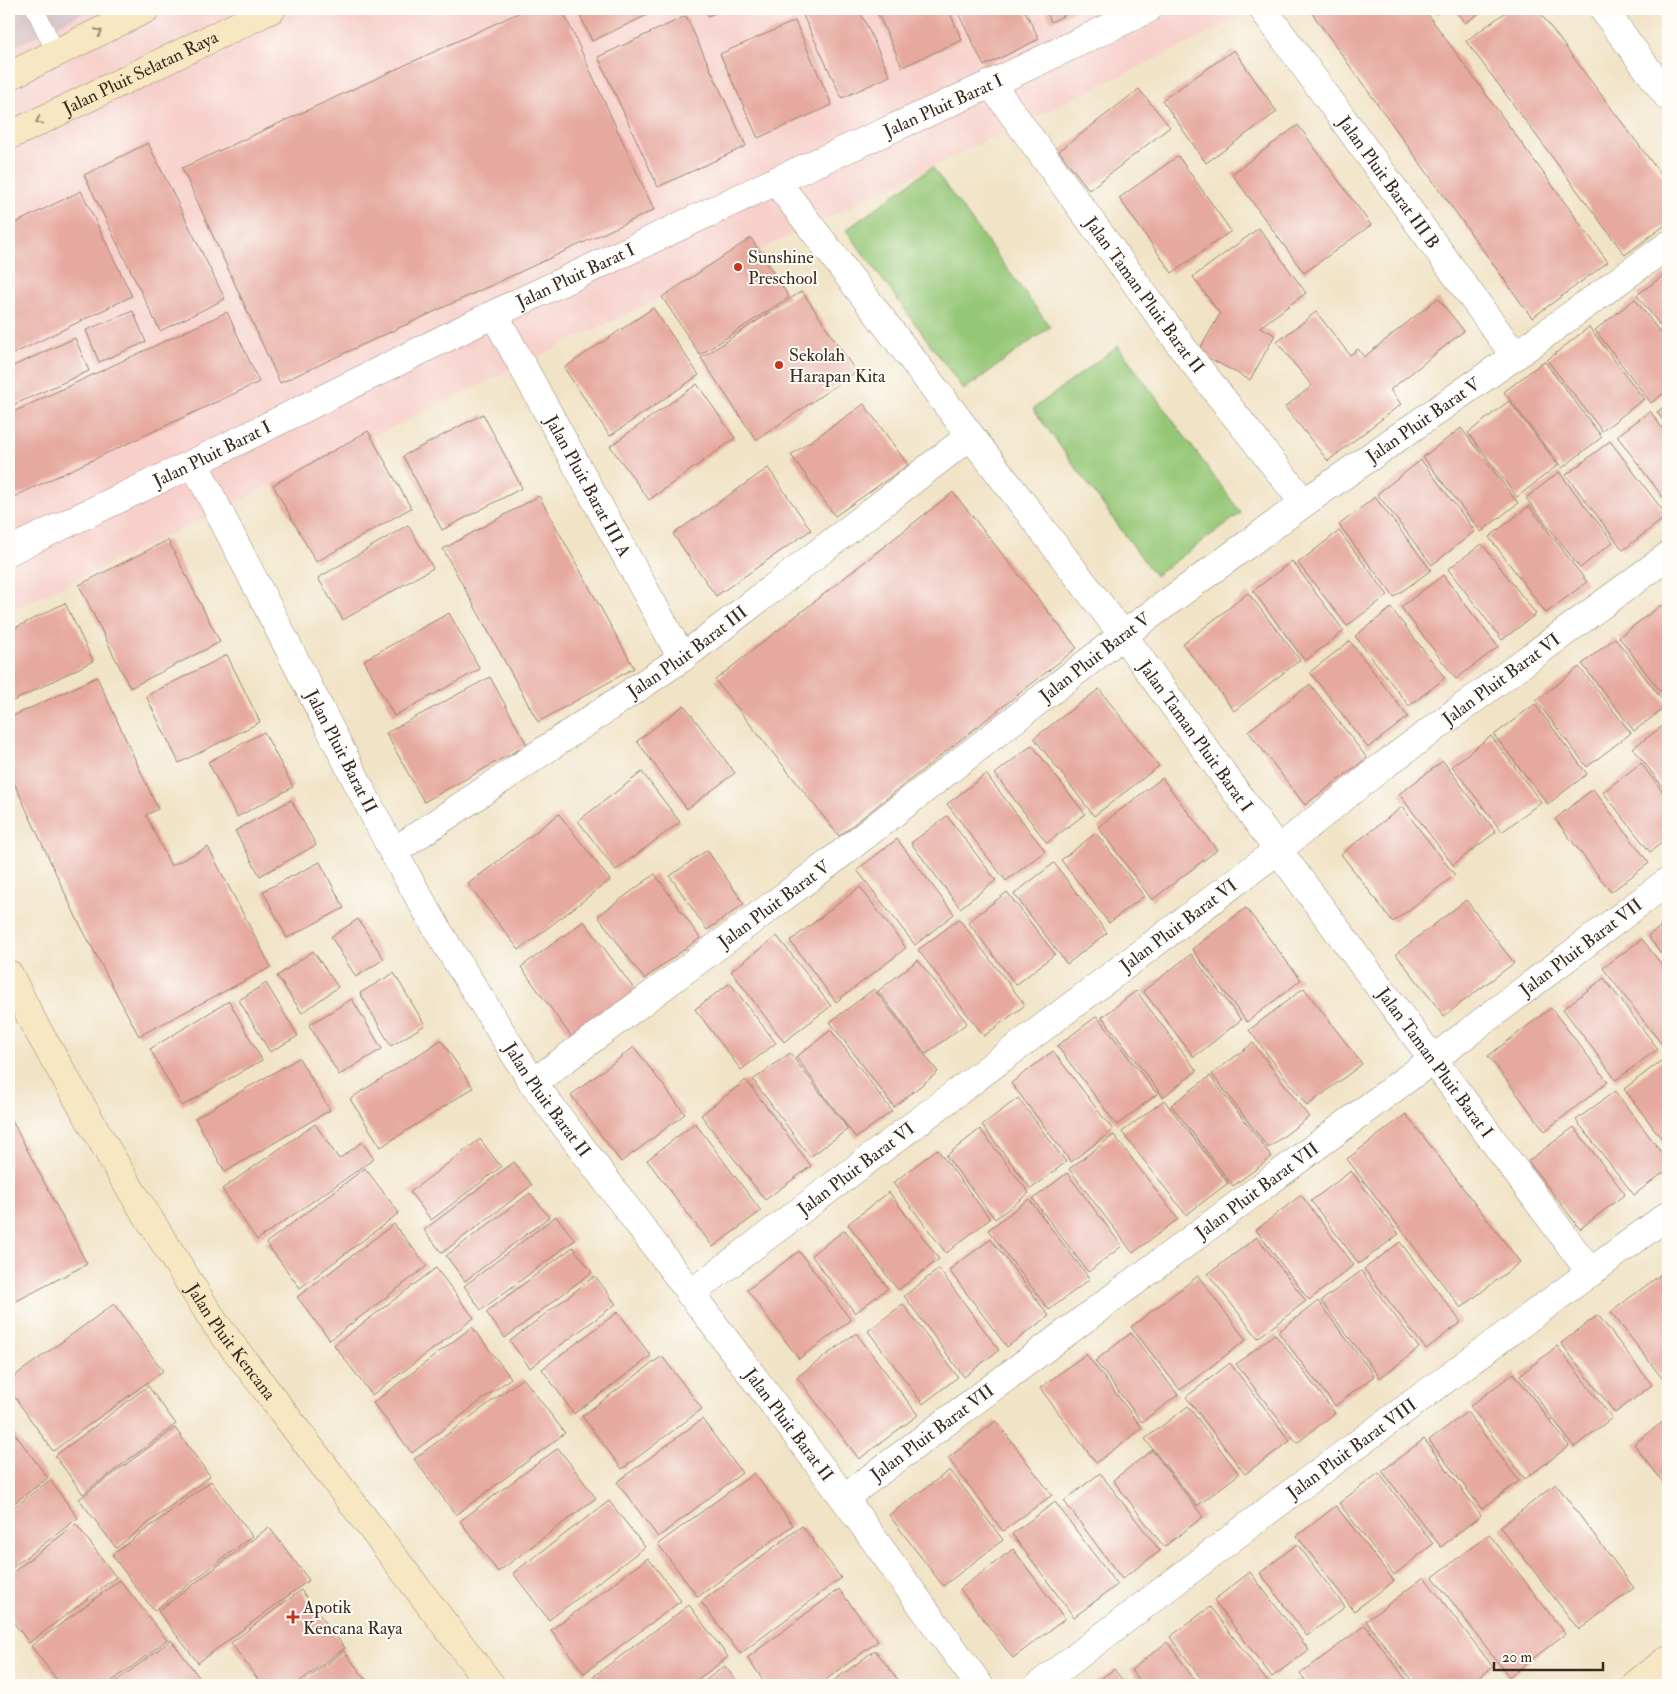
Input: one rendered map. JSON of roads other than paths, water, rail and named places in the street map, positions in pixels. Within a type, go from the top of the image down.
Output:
[{"type":"street","points":[[9,76],[146,9]]},
{"type":"street","name":"Jalan Pluit Selatan Raya","points":[[9,136],[272,9]]},
{"type":"street","name":"Jalan Pluit Barat I","points":[[9,551],[194,463],[494,314],[776,180],[991,84],[1148,9]]},
{"type":"street","name":"Jalan Pluit Barat III B","points":[[1263,9],[1515,356]]},
{"type":"street","points":[[1603,9],[1668,97]]},
{"type":"street","name":"Jalan Taman Pluit Barat II","points":[[991,84],[1188,355],[1304,503]]},
{"type":"street","name":"Jalan Taman Pluit Barat I","points":[[776,180],[1124,635],[1432,1060],[1592,1273]]},
{"type":"street","name":"Jalan Pluit Barat V","points":[[533,1083],[828,864],[1124,635],[1304,503],[1515,356],[1668,244]]},
{"type":"street","name":"Jalan Pluit Barat III A","points":[[494,314],[682,658]]},
{"type":"street","name":"Jalan Pluit Barat III","points":[[393,852],[682,658],[970,436]]},
{"type":"street","name":"Jalan Pluit Barat II","points":[[194,463],[393,852],[443,939],[533,1083],[844,1498],[979,1685]]},
{"type":"street","name":"Jalan Pluit Barat VI","points":[[690,1294],[1278,850],[1379,769],[1668,556]]},
{"type":"street","name":"Jalan Pluit Barat VII","points":[[844,1498],[1432,1060],[1668,881]]},
{"type":"street","name":"Jalan Pluit Kencana","points":[[9,974],[34,1024],[124,1179],[215,1323],[491,1685]]},
{"type":"street","name":"Jalan Pluit Barat VIII","points":[[1039,1685],[1282,1500],[1592,1273],[1668,1215]]},
{"type":"street","points":[[1634,1685],[1668,1660]]},
{"type":"lane","points":[[35,9],[56,53]]},
{"type":"place","name":"Sunshine Preschool","points":[[738,267]]},
{"type":"place","name":"Sekolah Harapan Kita","points":[[779,365]]},
{"type":"place","name":"Apotik Kencana Raya","points":[[293,1617]]}]
